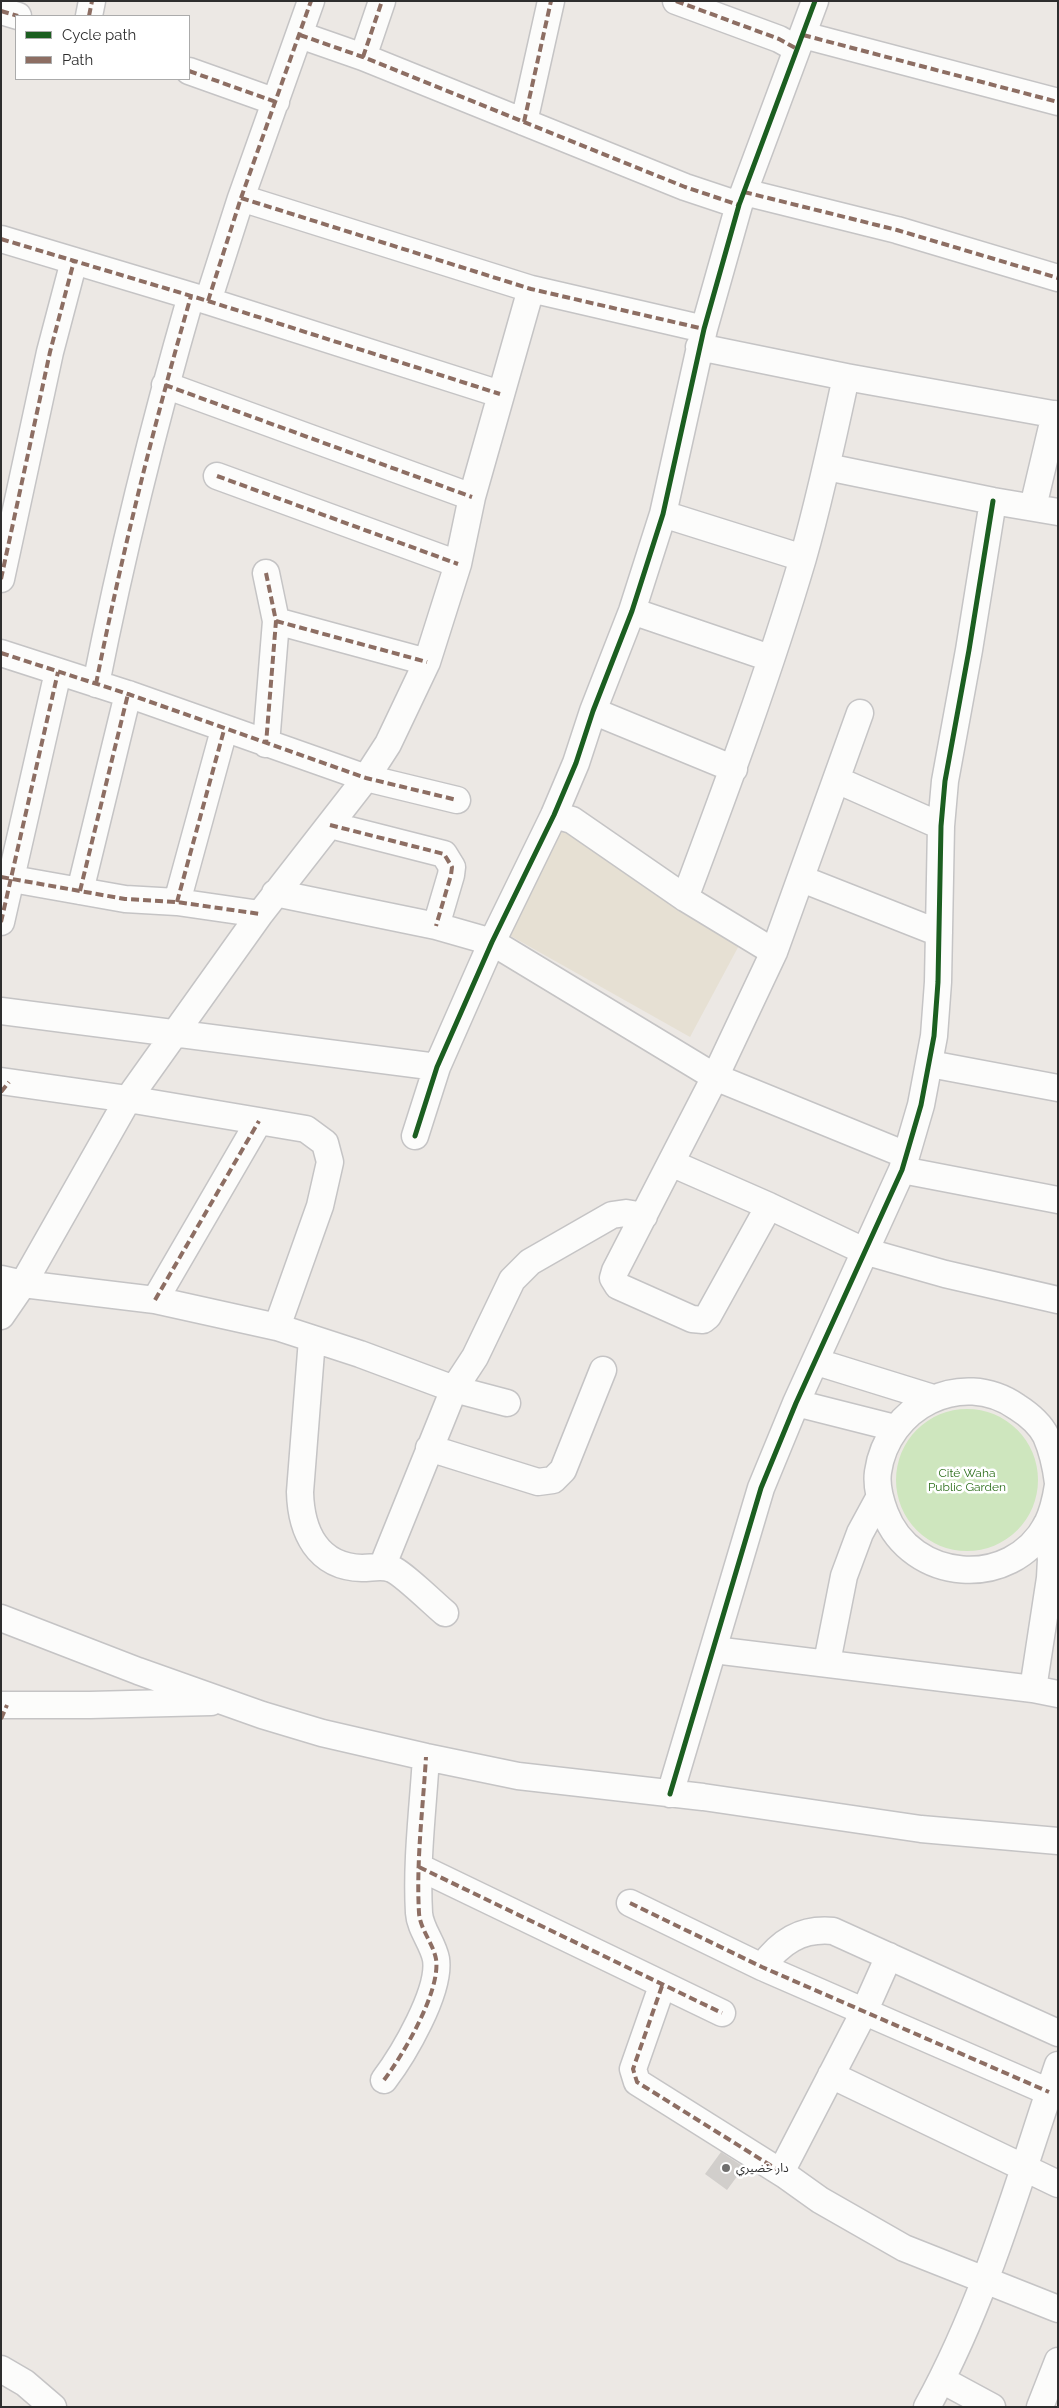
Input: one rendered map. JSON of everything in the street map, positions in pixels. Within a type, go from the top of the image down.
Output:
[{"type":"street","points":[[90,15],[92,1]]},
{"type":"street","points":[[96,684],[112,604],[166,385],[241,198],[311,1]]},
{"type":"street","points":[[363,57],[382,1]]},
{"type":"street","points":[[524,122],[551,1]]},
{"type":"street","points":[[676,1],[779,40],[800,42],[1058,102]]},
{"type":"street","points":[[415,1136],[437,1067],[492,942],[554,815],[576,763],[593,710],[632,611],[663,514],[701,338],[742,199],[815,1]]},
{"type":"street","points":[[1,11],[15,15]]},
{"type":"street","points":[[300,35],[363,57],[640,170],[742,199],[897,230],[1058,278]]},
{"type":"street","points":[[190,71],[276,102]]},
{"type":"street","points":[[241,198],[531,289],[846,377],[1056,414],[1033,507]]},
{"type":"street","points":[[1,240],[200,299],[500,394]]},
{"type":"street","points":[[1,579],[50,352],[74,261]]},
{"type":"street","points":[[1,1316],[12,1281],[128,1099],[260,914],[366,778],[388,744],[427,662],[458,564],[472,497],[531,289]]},
{"type":"street","points":[[685,898],[734,769],[803,558],[827,467],[846,377]]},
{"type":"street","points":[[166,385],[472,497]]},
{"type":"street","points":[[827,467],[993,501],[1058,512]]},
{"type":"street","points":[[217,476],[458,564]]},
{"type":"street","points":[[670,1794],[714,1650],[731,1582],[761,1488],[796,1403],[904,1162],[921,1105],[930,1064],[935,1018],[941,826],[948,761],[969,650],[993,501]]},
{"type":"street","points":[[663,514],[803,558]]},
{"type":"street","points":[[266,573],[276,621],[266,744]]},
{"type":"street","points":[[632,611],[770,658]]},
{"type":"street","points":[[276,621],[427,662]]},
{"type":"street","points":[[1,653],[128,694],[224,730],[366,778],[457,800]]},
{"type":"street","points":[[1,922],[6,878],[58,672]]},
{"type":"street","points":[[80,891],[128,694]]},
{"type":"street","points":[[593,710],[734,769]]},
{"type":"street","points":[[769,1206],[708,1316],[703,1320],[692,1319],[618,1286],[614,1278],[615,1271],[715,1077],[774,952],[802,879],[860,713]]},
{"type":"street","points":[[177,902],[224,730]]},
{"type":"street","points":[[837,780],[941,826]]},
{"type":"street","points":[[554,815],[572,820],[685,898],[774,952]]},
{"type":"street","points":[[330,825],[444,854],[452,867],[436,926]]},
{"type":"street","points":[[6,878],[125,899],[177,902],[260,914]]},
{"type":"street","points":[[802,879],[939,933]]},
{"type":"street","points":[[276,893],[436,926],[492,942],[715,1077],[904,1162],[1058,1200]]},
{"type":"street","points":[[1,1011],[437,1067]]},
{"type":"street","points":[[930,1064],[1058,1088]]},
{"type":"street","points":[[4,1085],[128,1099],[306,1129],[325,1143],[330,1162],[320,1206],[277,1327]]},
{"type":"street","points":[[155,1300],[260,1121]]},
{"type":"street","points":[[671,1163],[769,1206],[864,1251],[946,1274],[1058,1300]]},
{"type":"street","points":[[382,1567],[454,1389],[476,1356],[512,1280],[530,1262],[612,1215],[626,1213],[644,1216]]},
{"type":"street","points":[[12,1281],[155,1300],[277,1327],[454,1389],[508,1403]]},
{"type":"street","points":[[312,1339],[304,1422],[301,1513],[312,1541],[320,1553],[334,1562],[360,1568],[382,1567],[393,1569],[445,1613]]},
{"type":"street","points":[[816,1362],[933,1398]]},
{"type":"street","points":[[429,1448],[538,1482],[553,1480],[563,1470],[603,1370]]},
{"type":"street","points":[[958,1392],[984,1393],[1008,1400],[1029,1415],[1051,1435],[1057,1474],[1054,1506],[1046,1525],[1026,1549],[999,1565],[969,1571],[938,1566],[911,1551],[890,1528],[879,1498],[878,1474],[883,1449],[895,1428],[912,1410],[933,1398],[958,1392]]},
{"type":"street","points":[[796,1403],[895,1428]]},
{"type":"street","points":[[827,1662],[840,1593],[850,1559],[860,1533],[879,1498]]},
{"type":"street","points":[[714,1650],[827,1662],[1045,1691],[1051,1559],[1046,1525]]},
{"type":"street","points":[[1,1618],[138,1671],[227,1702],[322,1733],[426,1757],[518,1776],[670,1794],[921,1830],[1058,1841]]},
{"type":"street","points":[[133,1704],[138,1671]]},
{"type":"street","points":[[3,1710],[227,1702]]},
{"type":"street","points":[[384,2080],[412,2036],[434,1981],[436,1960],[419,1917],[419,1867],[426,1757]]},
{"type":"street","points":[[419,1867],[662,1986],[722,2013]]},
{"type":"street","points":[[630,1902],[762,1967],[1049,2092]]},
{"type":"street","points":[[762,1967],[772,1954],[792,1937],[819,1930],[833,1930],[1058,2033]]},
{"type":"street","points":[[781,2172],[864,2012],[889,1956]]},
{"type":"street","points":[[662,1986],[633,2069],[637,2082],[781,2172],[820,2200],[904,2248],[1058,2309]]},
{"type":"street","points":[[927,2407],[942,2380],[984,2281],[1025,2168],[1058,2065]]},
{"type":"street","points":[[830,2075],[1058,2184]]},
{"type":"street","points":[[1040,2407],[1058,2361]]},
{"type":"street","points":[[1,2369],[25,2383],[52,2407]]},
{"type":"street","points":[[942,2380],[992,2407]]},
{"type":"shaded area","points":[[571,829],[743,938],[690,1037],[509,935],[557,830]]},
{"type":"green space","name":"Cité Waha Public Garden","points":[[967,1409],[981,1410],[994,1414],[1018,1429],[1033,1453],[1037,1466],[1037,1494],[1033,1507],[1018,1531],[994,1546],[981,1550],[967,1551],[953,1550],[940,1546],[916,1531],[901,1507],[897,1494],[896,1480],[897,1466],[901,1453],[916,1429],[940,1414],[953,1410]]},
{"type":"building","name":"دار خضيري","points":[[721,2152],[744,2167],[727,2190],[705,2174]]},
{"type":"marked path","points":[[89,15],[92,1]]},
{"type":"marked path","points":[[208,301],[241,198],[311,1]]},
{"type":"marked path","points":[[363,57],[382,1]]},
{"type":"marked path","points":[[524,122],[551,1]]},
{"type":"marked path","points":[[676,1],[779,39],[797,49]]},
{"type":"marked path","points":[[1,11],[15,15]]},
{"type":"marked path","points":[[300,35],[363,57],[685,187],[739,205]]},
{"type":"marked path","points":[[803,35],[1058,102]]},
{"type":"marked path","points":[[190,71],[276,102]]},
{"type":"marked path","points":[[744,192],[897,230],[1058,278]]},
{"type":"marked path","points":[[241,198],[531,289],[704,329]]},
{"type":"marked path","points":[[1,239],[208,301],[500,394]]},
{"type":"marked path","points":[[1,579],[50,352],[74,261]]},
{"type":"marked path","points":[[96,684],[139,489],[191,296]]},
{"type":"marked path","points":[[165,385],[472,497]]},
{"type":"marked path","points":[[217,476],[458,564]]},
{"type":"marked path","points":[[266,573],[276,621],[266,744]]},
{"type":"marked path","points":[[276,621],[427,662]]},
{"type":"marked path","points":[[1,653],[128,694],[366,778],[457,800]]},
{"type":"marked path","points":[[1,922],[58,672]]},
{"type":"marked path","points":[[80,891],[128,694]]},
{"type":"marked path","points":[[177,902],[224,730]]},
{"type":"marked path","points":[[330,825],[444,854],[452,867],[436,926]]},
{"type":"marked path","points":[[1,877],[125,899],[177,902],[260,914]]},
{"type":"marked path","points":[[1,1092],[9,1082]]},
{"type":"marked path","points":[[155,1300],[259,1121]]},
{"type":"marked path","points":[[1,1719],[7,1705]]},
{"type":"marked path","points":[[384,2080],[401,2055],[419,2022],[433,1988],[436,1972],[436,1959],[420,1919],[418,1893],[426,1757]]},
{"type":"marked path","points":[[419,1867],[722,2013]]},
{"type":"marked path","points":[[630,1903],[762,1967],[1049,2092]]},
{"type":"marked path","points":[[662,1986],[633,2069],[637,2082],[781,2172]]},
{"type":"cycle path","points":[[415,1136],[437,1067],[492,942],[554,815],[576,763],[593,711],[632,611],[663,514],[704,329],[739,205],[815,1]]},
{"type":"cycle path","points":[[670,1794],[761,1488],[796,1403],[902,1170],[921,1105],[934,1036],[938,982],[941,826],[945,781],[969,650],[993,501]]},
{"type":"place","name":"دار خضيري","points":[[726,2168]]}]
